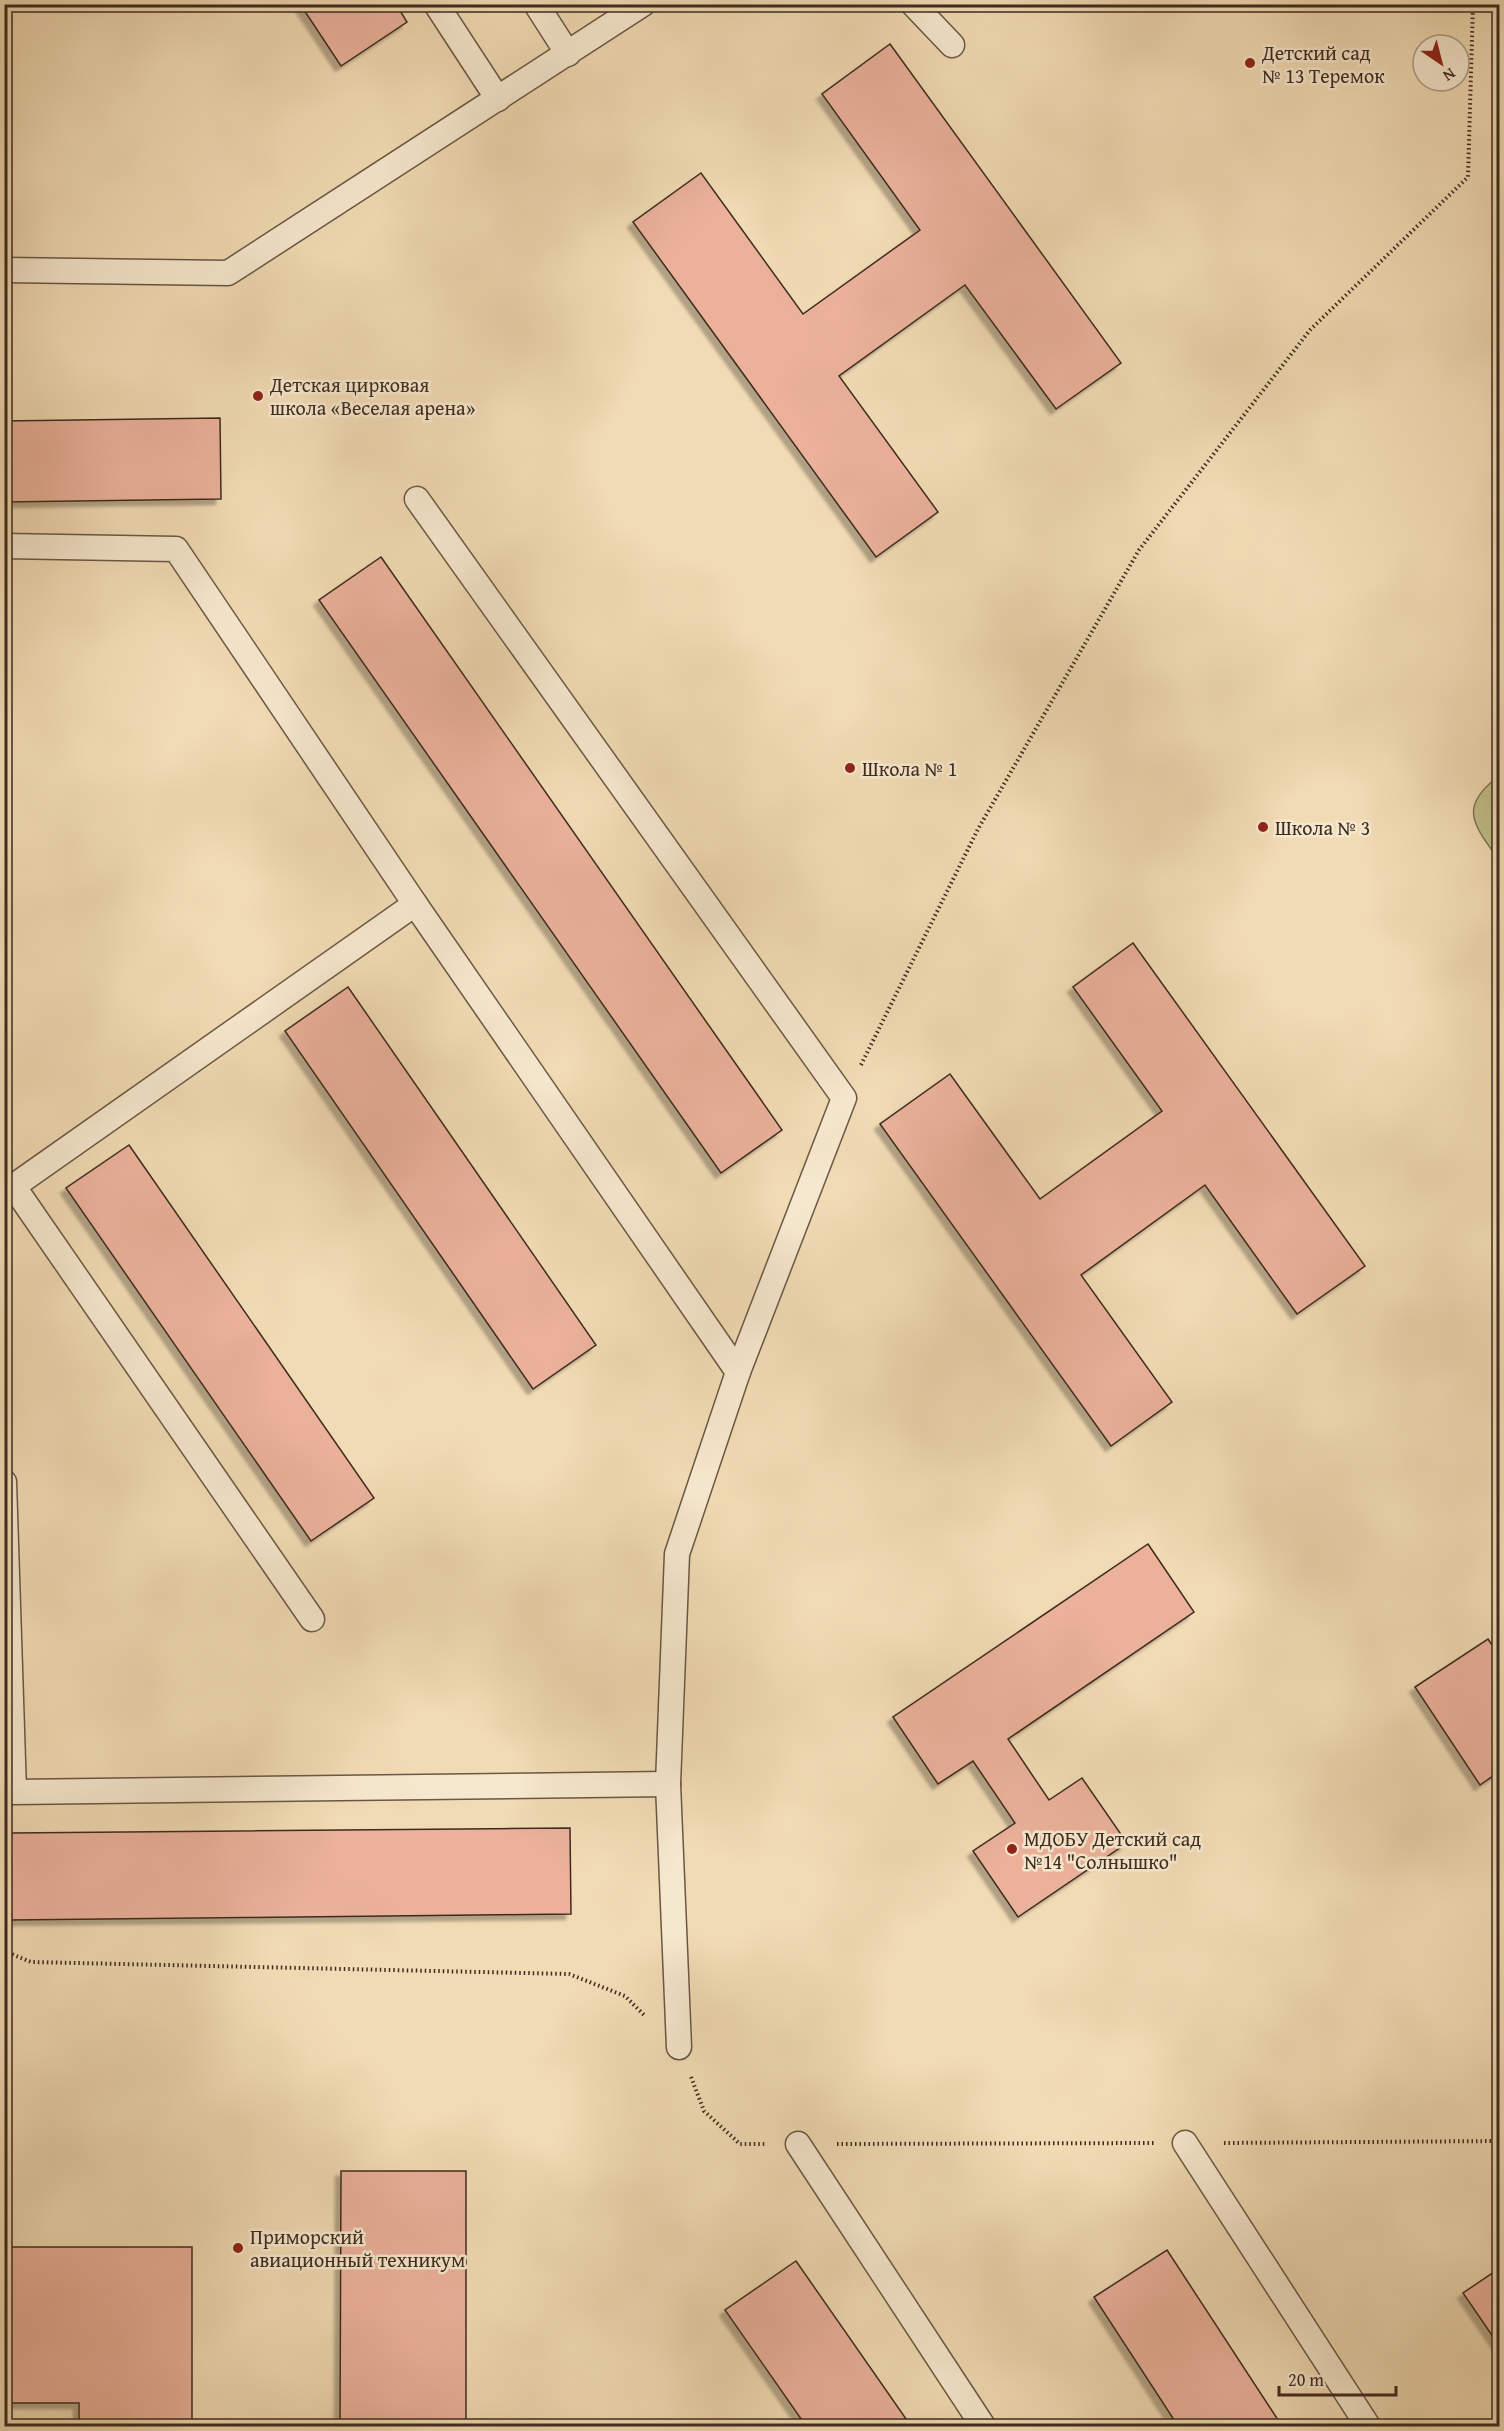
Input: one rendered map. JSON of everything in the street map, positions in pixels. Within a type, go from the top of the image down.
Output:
[{"type":"lane","points":[[436,4],[498,99]]},
{"type":"lane","points":[[536,4],[568,54]]},
{"type":"lane","points":[[4,270],[228,273],[643,4]]},
{"type":"lane","points":[[913,4],[952,45]]},
{"type":"lane","points":[[417,499],[844,1098],[738,1372],[677,1554],[668,1784],[679,2047]]},
{"type":"lane","points":[[4,546],[176,549],[415,904],[738,1372]]},
{"type":"lane","points":[[312,1619],[9,1190],[415,904]]},
{"type":"lane","points":[[4,1482],[9,1801],[668,1784]]},
{"type":"lane","points":[[1185,2143],[1368,2427]]},
{"type":"lane","points":[[798,2144],[983,2427]]},
{"type":"path","points":[[844,1098],[978,829],[1139,550],[1310,330],[1468,177],[1473,4]]},
{"type":"path","points":[[4,1951],[31,1962],[569,1974],[625,1996],[679,2047],[704,2111],[740,2144],[1500,2141]]},
{"type":"shaded area","points":[[1499,776],[1499,860],[1477,826],[1474,807],[1486,787]]},
{"type":"building","points":[[300,4],[396,4],[407,22],[341,66]]},
{"type":"building","points":[[890,44],[1121,363],[1056,409],[965,285],[839,376],[938,512],[876,557],[633,222],[701,173],[803,314],[920,230],[822,94]]},
{"type":"building","points":[[220,418],[221,499],[4,502],[4,421]]},
{"type":"building","points":[[381,557],[782,1130],[721,1173],[319,600]]},
{"type":"building","points":[[1133,943],[1365,1266],[1297,1314],[1205,1185],[1081,1275],[1172,1402],[1111,1446],[880,1124],[950,1074],[1040,1199],[1162,1111],[1073,987]]},
{"type":"building","points":[[348,987],[596,1345],[533,1389],[285,1031]]},
{"type":"building","points":[[129,1145],[374,1498],[311,1541],[66,1188]]},
{"type":"building","points":[[1148,1544],[1194,1612],[1008,1739],[1049,1800],[1082,1778],[1127,1843],[1018,1917],[973,1851],[1015,1823],[973,1761],[938,1784],[893,1717]]},
{"type":"building","points":[[1488,1639],[1500,1657],[1500,1771],[1480,1785],[1415,1687]]},
{"type":"building","points":[[570,1828],[571,1914],[10,1920],[10,1833]]},
{"type":"building","points":[[341,2171],[466,2171],[466,2426],[340,2426]]},
{"type":"building","points":[[4,2247],[192,2247],[192,2426],[79,2426],[79,2403],[4,2403]]},
{"type":"building","points":[[1167,2250],[1282,2426],[1178,2426],[1094,2297]]},
{"type":"building","points":[[796,2261],[911,2426],[806,2426],[725,2310]]},
{"type":"building","points":[[1500,2268],[1500,2347],[1463,2293]]},
{"type":"place","name":"Детский сад № 13 Теремок","points":[[1250,63]]},
{"type":"place","name":"Детская цирковая школа «Веселая арена»","points":[[258,396]]},
{"type":"place","name":"Школа № 1","points":[[850,768]]},
{"type":"place","name":"Школа № 3","points":[[1263,827]]},
{"type":"place","name":"МДОБУ Детский сад №14 \"Солнышко\"","points":[[1012,1849]]},
{"type":"place","name":"Приморский авиационный техникум","points":[[238,2248]]}]
